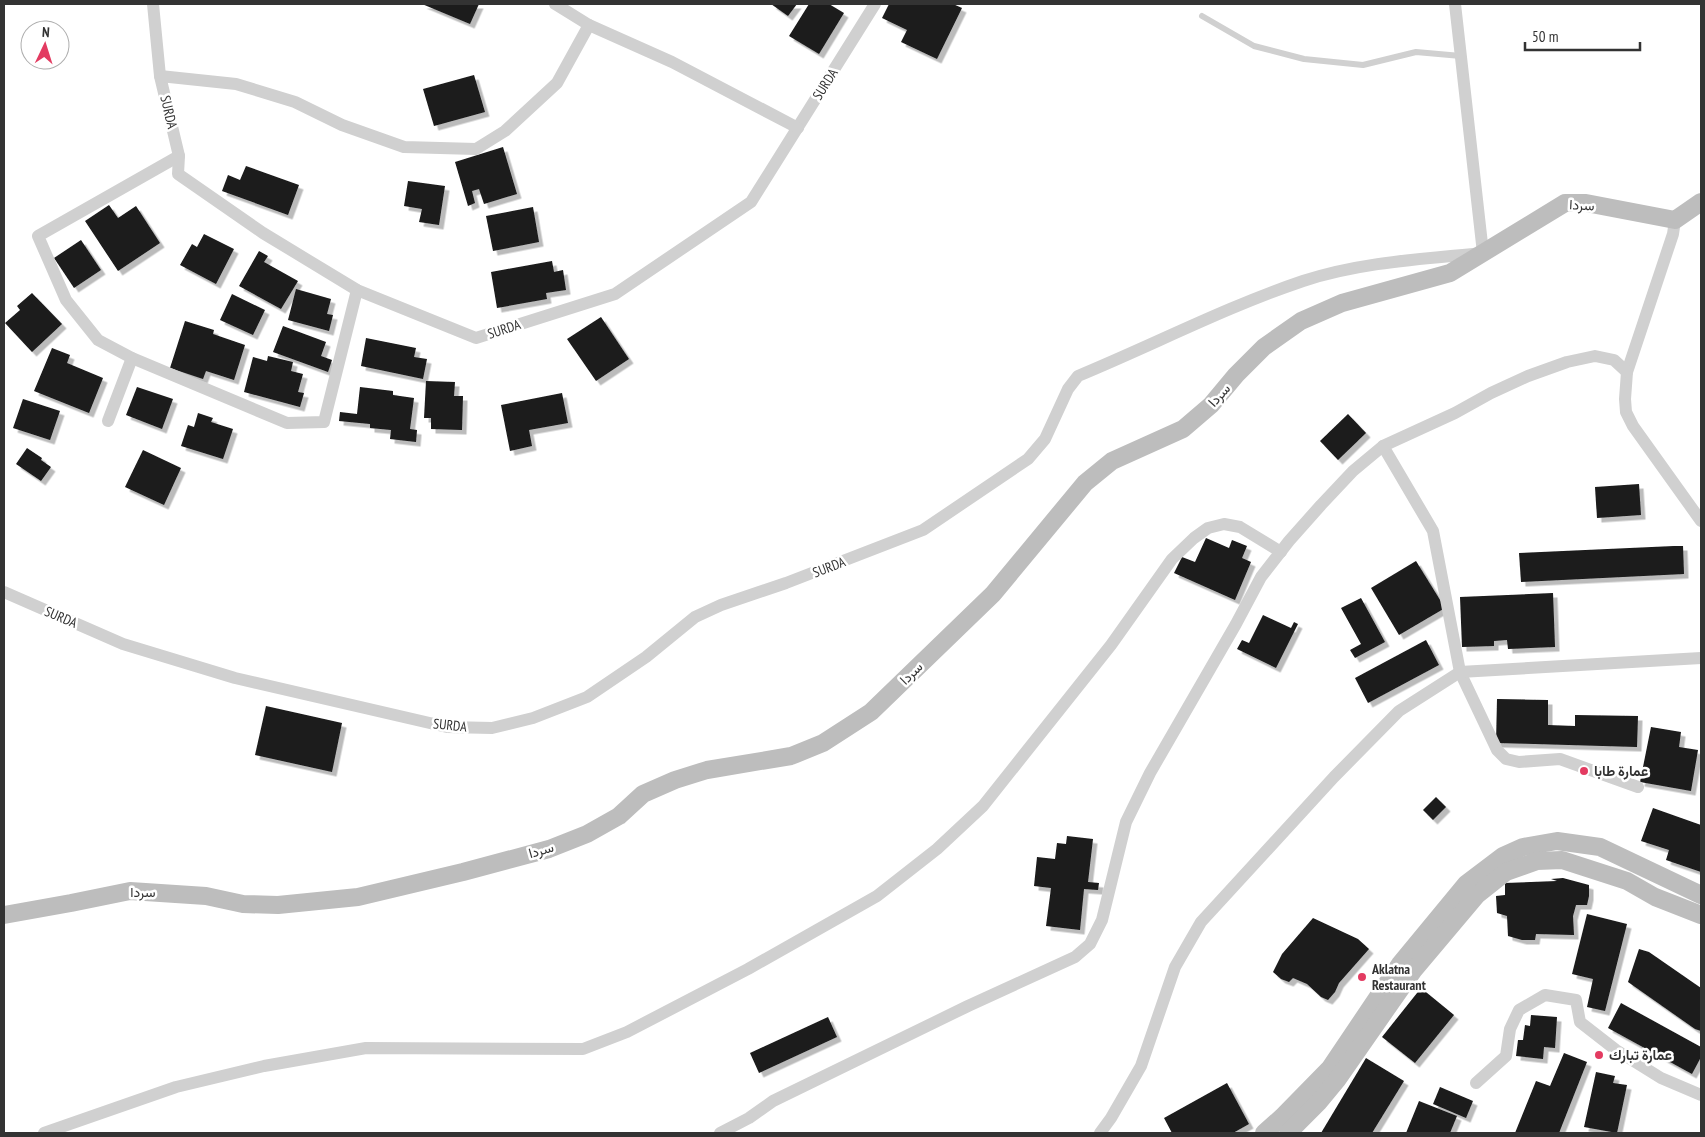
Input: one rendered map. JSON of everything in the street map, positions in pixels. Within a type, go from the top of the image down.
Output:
[{"type":"street","name":"SURDA","points":[[153,4],[160,76],[179,156],[178,174],[263,232],[357,290],[476,338],[615,294],[751,202],[875,4]]},
{"type":"street","points":[[555,4],[589,24],[672,62],[798,128]]},
{"type":"street","points":[[1456,4],[1483,253]]},
{"type":"street","points":[[160,76],[236,84],[295,102],[342,125],[404,147],[476,149],[505,131],[557,83],[589,24]]},
{"type":"street","points":[[179,156],[38,236],[66,300],[98,340],[132,358],[287,423],[324,422],[357,290]]},
{"type":"street","points":[[1701,202],[1675,220],[1673,234],[1627,372],[1625,399],[1626,412],[1630,419],[1650,451],[1701,521]]},
{"type":"street","name":"سردا","points":[[4,914],[71,904],[130,891],[206,896],[243,904],[278,905],[358,896],[463,872],[548,848],[587,834],[619,816],[643,794],[675,780],[707,770],[791,756],[823,743],[871,712],[993,594],[1085,482],[1112,461],[1183,429],[1211,405],[1264,347],[1301,321],[1342,303],[1450,273],[1564,203],[1586,203],[1675,220]]},
{"type":"street","name":"SURDA","points":[[4,592],[123,644],[235,678],[447,727],[492,728],[533,718],[587,697],[646,657],[694,617],[923,530],[1028,459],[1045,439],[1068,389],[1078,376],[1241,305],[1304,281],[1376,264],[1483,253]]},
{"type":"street","points":[[720,1133],[749,1118],[774,1101],[968,1006],[1075,957],[1090,944],[1102,920],[1126,822],[1150,773],[1261,577],[1321,505],[1353,472],[1383,446],[1455,413],[1491,392],[1568,362],[1595,356],[1614,360],[1627,372]]},
{"type":"street","points":[[108,421],[132,358]]},
{"type":"street","points":[[1383,446],[1433,531],[1460,672],[1496,750],[1506,759],[1519,762],[1560,759],[1638,787]]},
{"type":"street","points":[[44,1133],[176,1087],[264,1066],[357,1049],[583,1049],[627,1032],[748,969],[877,896],[937,849],[982,806],[1111,645],[1172,559],[1194,538],[1208,528],[1224,524],[1240,527],[1281,552]]},
{"type":"street","points":[[1100,1133],[1111,1118],[1141,1066],[1175,966],[1200,922],[1334,777],[1399,711],[1460,672],[1701,658]]},
{"type":"street","points":[[1264,1133],[1330,1068],[1466,884],[1503,856],[1523,847],[1557,841],[1600,847],[1701,895]]},
{"type":"street","points":[[1288,1133],[1337,1080],[1406,967],[1483,890],[1506,872],[1537,861],[1562,860],[1627,881],[1655,897],[1701,915]]},
{"type":"street","points":[[1476,1083],[1506,1056],[1510,1030],[1519,1010],[1545,995],[1576,1000],[1580,1022],[1616,1050],[1661,1078],[1701,1095]]},
{"type":"lane","points":[[1202,16],[1254,46],[1304,59],[1363,65],[1416,52],[1461,56]]},
{"type":"building","points":[[422,4],[479,4],[470,24]]},
{"type":"building","points":[[771,4],[797,4],[788,16]]},
{"type":"building","points":[[809,4],[829,4],[844,13],[819,54],[789,36]]},
{"type":"building","points":[[889,4],[953,4],[962,8],[937,59],[901,42],[907,30],[882,18]]},
{"type":"building","points":[[474,75],[485,112],[434,126],[423,89]]},
{"type":"building","points":[[503,147],[517,194],[484,204],[479,189],[472,191],[475,203],[468,206],[455,162]]},
{"type":"building","points":[[246,166],[299,185],[288,215],[222,191],[228,175],[240,180]]},
{"type":"building","points":[[408,181],[445,186],[439,225],[419,222],[422,209],[404,206]]},
{"type":"building","points":[[109,205],[118,218],[136,206],[160,243],[118,271],[85,221]]},
{"type":"building","points":[[533,207],[539,242],[493,251],[486,216]]},
{"type":"building","points":[[204,234],[234,249],[216,284],[180,265],[192,244],[197,247]]},
{"type":"building","points":[[81,240],[101,270],[74,288],[54,258]]},
{"type":"building","points":[[259,251],[268,256],[264,262],[298,281],[281,309],[239,286]]},
{"type":"building","points":[[552,261],[554,272],[563,270],[566,290],[546,293],[547,299],[497,308],[491,272]]},
{"type":"building","points":[[296,289],[331,299],[327,314],[333,315],[329,331],[288,320]]},
{"type":"building","points":[[32,293],[62,324],[32,352],[5,323],[20,310],[17,306]]},
{"type":"building","points":[[232,294],[265,310],[253,335],[220,320]]},
{"type":"building","points":[[601,317],[629,359],[596,381],[567,339]]},
{"type":"building","points":[[185,321],[214,330],[213,334],[245,345],[234,380],[206,371],[203,379],[170,368]]},
{"type":"building","points":[[283,326],[326,342],[321,356],[332,360],[328,372],[273,352]]},
{"type":"building","points":[[366,338],[416,348],[414,357],[427,359],[423,379],[361,366]]},
{"type":"building","points":[[52,348],[70,355],[67,363],[103,378],[89,413],[34,391]]},
{"type":"building","points":[[268,356],[293,362],[291,371],[303,374],[298,392],[304,393],[300,407],[244,392],[253,357],[267,361]]},
{"type":"building","points":[[426,381],[455,382],[454,396],[463,396],[462,430],[431,429],[431,418],[424,418]]},
{"type":"building","points":[[137,387],[173,399],[162,429],[126,415]]},
{"type":"building","points":[[360,387],[393,391],[393,395],[414,398],[410,429],[417,430],[416,442],[390,439],[391,430],[370,428],[370,424],[339,421],[340,412],[357,414]]},
{"type":"building","points":[[562,393],[568,423],[529,430],[532,446],[510,451],[501,405]]},
{"type":"building","points":[[23,399],[60,411],[50,440],[13,428]]},
{"type":"building","points":[[198,413],[213,418],[211,422],[233,429],[223,459],[181,446],[188,425],[194,427]]},
{"type":"building","points":[[1348,414],[1366,433],[1338,460],[1320,441]]},
{"type":"building","points":[[27,448],[51,467],[41,481],[16,464]]},
{"type":"building","points":[[143,450],[181,468],[164,505],[125,487]]},
{"type":"building","points":[[1639,484],[1641,515],[1597,518],[1595,487]]},
{"type":"building","points":[[1206,538],[1229,548],[1232,540],[1247,546],[1242,558],[1251,562],[1235,600],[1174,573],[1182,557],[1195,562]]},
{"type":"building","points":[[1683,546],[1684,574],[1521,582],[1519,553]]},
{"type":"building","points":[[1416,561],[1445,608],[1399,635],[1371,588]]},
{"type":"building","points":[[1553,593],[1555,647],[1508,649],[1507,640],[1494,641],[1494,646],[1462,647],[1460,597]]},
{"type":"building","points":[[1361,598],[1385,642],[1355,658],[1350,650],[1361,644],[1341,608]]},
{"type":"building","points":[[1263,615],[1291,628],[1294,622],[1298,624],[1276,668],[1237,649],[1242,640],[1249,643]]},
{"type":"building","points":[[1426,640],[1439,665],[1368,703],[1355,678]]},
{"type":"building","points":[[1497,699],[1548,700],[1548,725],[1575,726],[1575,715],[1638,716],[1637,747],[1496,743]]},
{"type":"building","points":[[266,706],[342,723],[332,772],[255,755]]},
{"type":"building","points":[[1651,727],[1681,732],[1679,747],[1698,750],[1691,791],[1640,782]]},
{"type":"building","points":[[1436,797],[1446,807],[1433,820],[1423,810]]},
{"type":"building","points":[[1653,808],[1701,825],[1701,872],[1666,860],[1669,850],[1641,841]]},
{"type":"building","points":[[1067,836],[1093,839],[1088,882],[1099,883],[1098,890],[1084,889],[1080,930],[1046,926],[1051,888],[1034,886],[1037,857],[1055,859],[1057,843],[1066,844]]},
{"type":"building","points":[[1563,878],[1589,885],[1587,905],[1576,905],[1573,916],[1574,935],[1536,934],[1535,940],[1522,940],[1508,936],[1507,916],[1497,913],[1496,896],[1505,895],[1505,883],[1557,881],[1551,879]]},
{"type":"building","points":[[1587,914],[1627,924],[1605,1011],[1587,1007],[1593,979],[1572,974]]},
{"type":"building","points":[[1313,918],[1358,939],[1369,949],[1339,983],[1335,992],[1328,1000],[1321,997],[1307,984],[1293,978],[1289,982],[1281,979],[1273,972],[1282,954]]},
{"type":"building","points":[[1639,949],[1649,952],[1701,988],[1701,1031],[1695,1029],[1628,982]]},
{"type":"building","points":[[1421,988],[1454,1015],[1415,1063],[1382,1037]]},
{"type":"building","points":[[1621,1003],[1701,1047],[1701,1057],[1692,1074],[1608,1028]]},
{"type":"building","points":[[1531,1015],[1557,1017],[1555,1048],[1544,1047],[1543,1059],[1516,1056],[1518,1040],[1523,1040],[1525,1025],[1530,1026]]},
{"type":"building","points":[[828,1017],[837,1037],[759,1073],[750,1053]]},
{"type":"building","points":[[1564,1053],[1587,1062],[1559,1133],[1515,1133],[1536,1081],[1550,1086]]},
{"type":"building","points":[[1366,1058],[1404,1081],[1372,1133],[1321,1133]]},
{"type":"building","points":[[1596,1072],[1615,1076],[1613,1083],[1627,1085],[1617,1133],[1584,1127]]},
{"type":"building","points":[[1227,1083],[1249,1124],[1233,1133],[1172,1133],[1164,1118]]},
{"type":"building","points":[[1440,1087],[1473,1101],[1466,1118],[1433,1104]]},
{"type":"building","points":[[1419,1101],[1457,1116],[1450,1133],[1406,1133]]},
{"type":"place","name":"عمارة طابا","points":[[1584,771]]},
{"type":"place","name":"Aklatna Restaurant","points":[[1362,977]]},
{"type":"place","name":"عمارة تبارك","points":[[1599,1055]]}]
